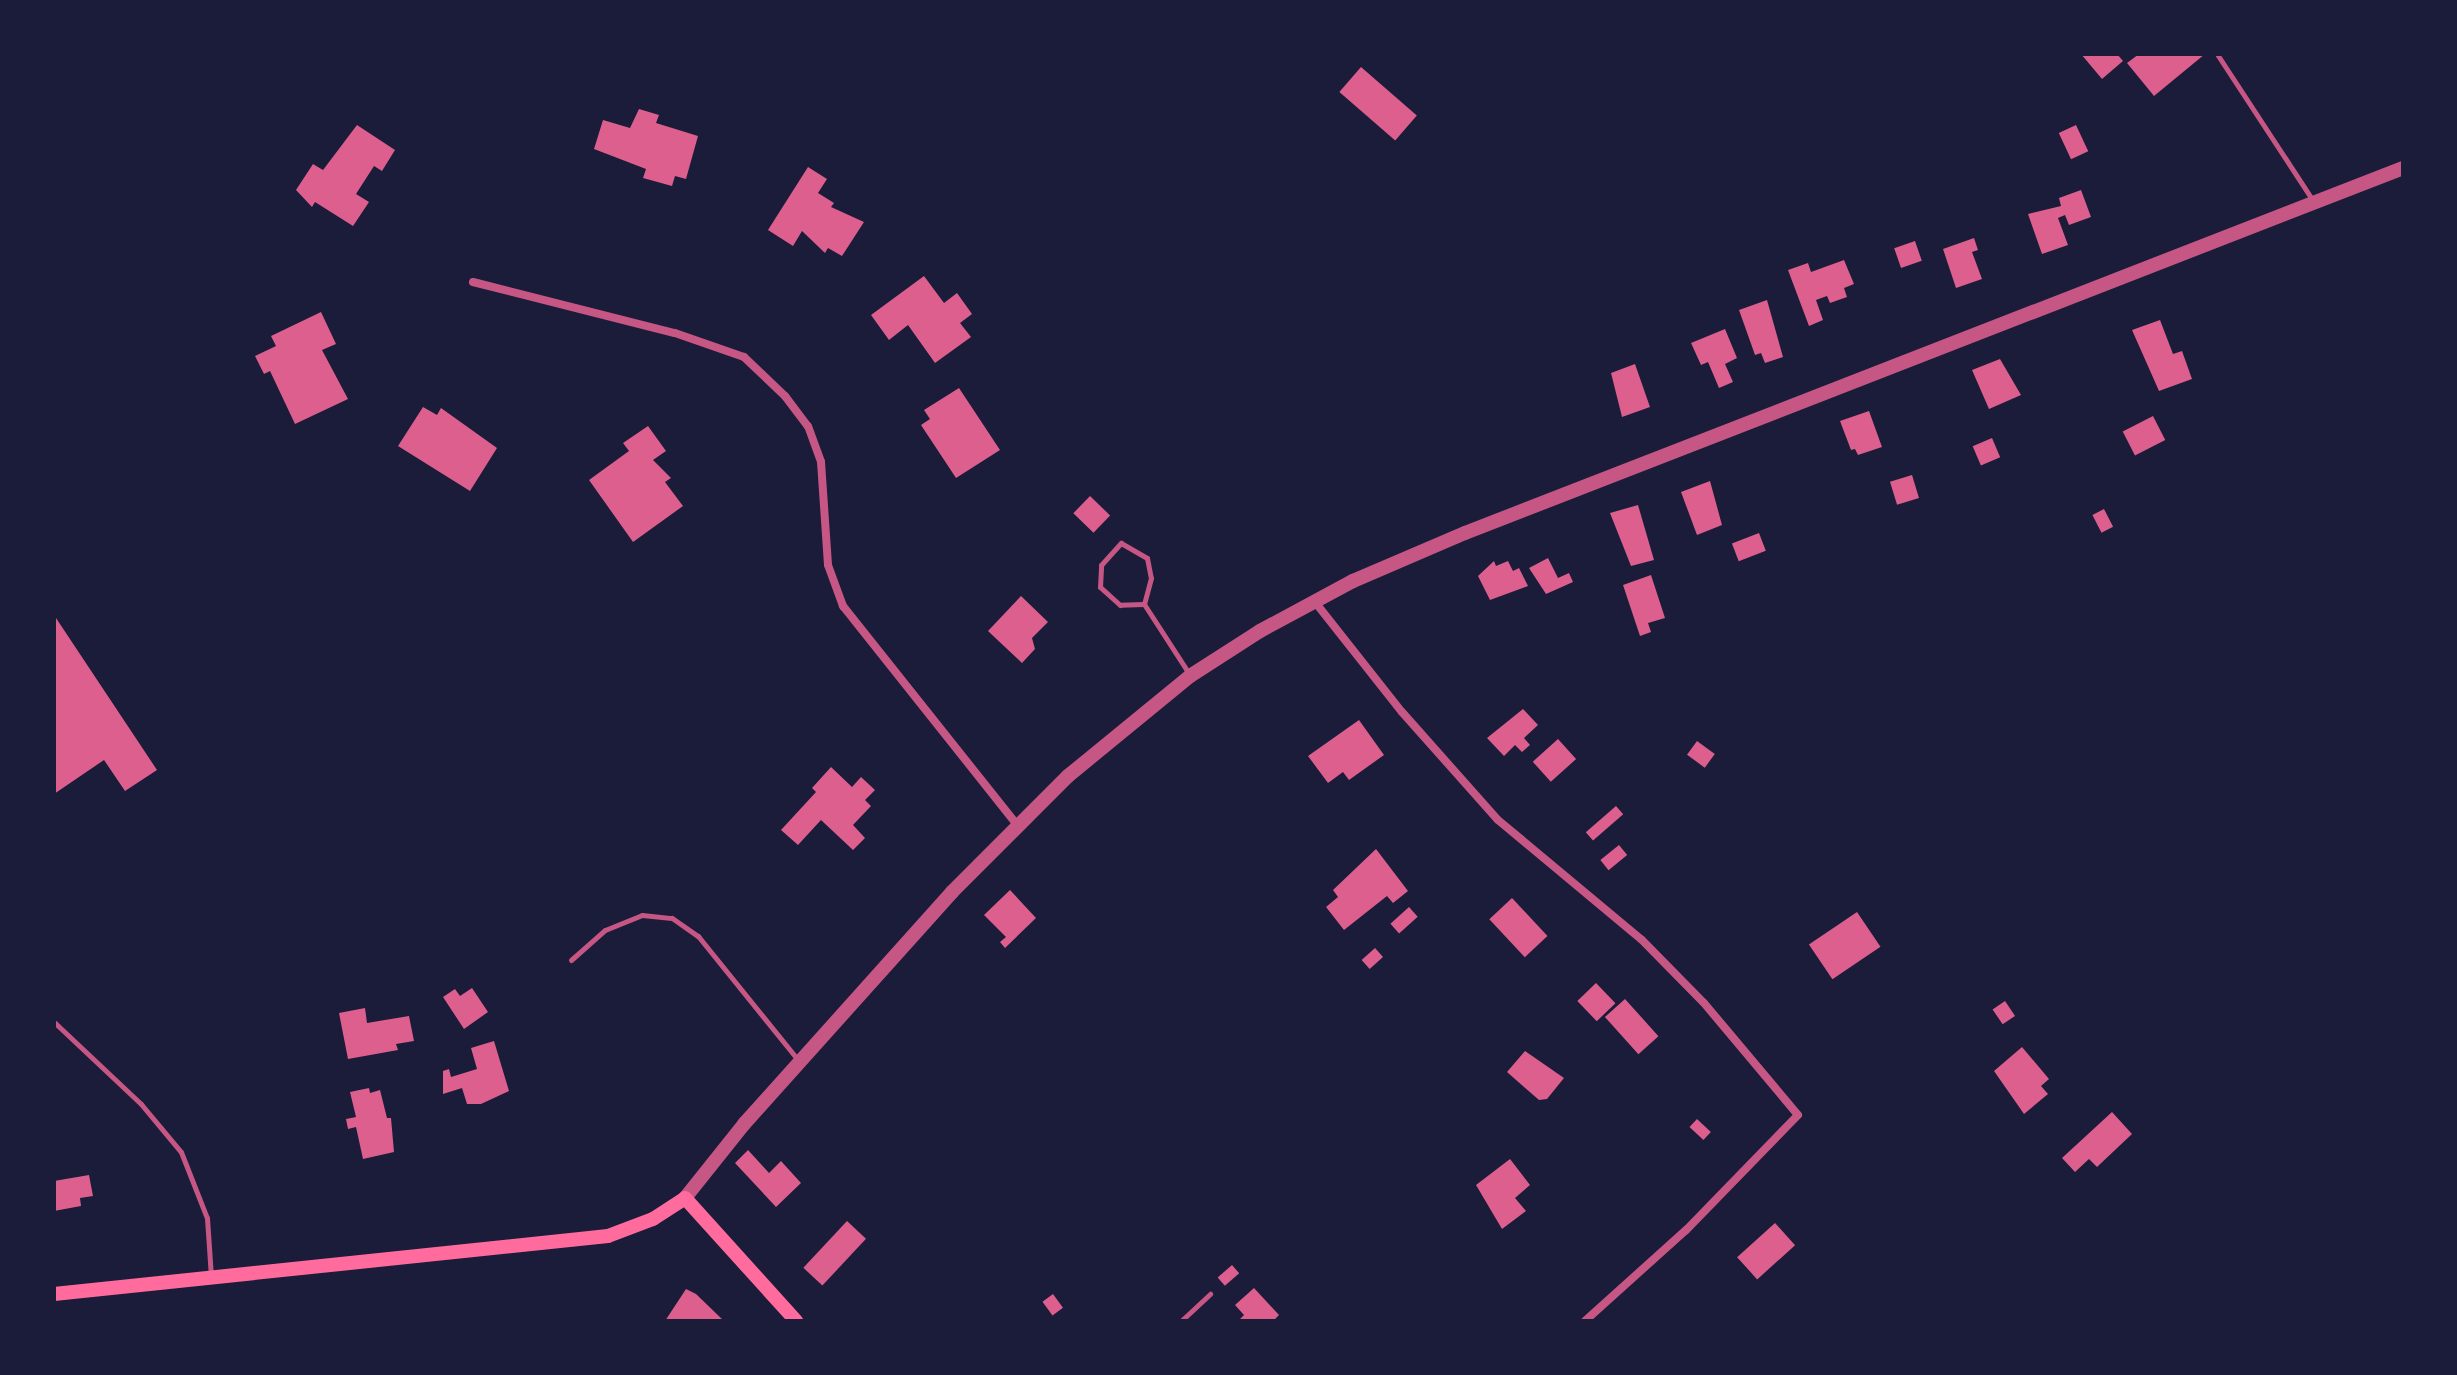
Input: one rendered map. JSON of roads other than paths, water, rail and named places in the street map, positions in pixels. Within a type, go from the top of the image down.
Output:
[{"type":"main road","points":[[54,1294],[608,1236],[653,1219],[685,1198],[796,1321]]},
{"type":"street","points":[[685,1198],[800,1062],[1018,826],[1068,776],[1190,676],[1315,602],[1465,533],[2403,168]]},
{"type":"street","points":[[473,282],[675,333],[744,357],[785,396],[808,426],[821,462],[828,565],[843,606],[1018,826]]},
{"type":"street","points":[[1315,602],[1402,712],[1498,820],[1642,940],[1704,1003],[1798,1115],[1686,1230],[1585,1321]]},
{"type":"lane","points":[[2217,54],[2315,203]]},
{"type":"lane","points":[[1121,543],[1142,552],[1149,562],[1151,583],[1144,604],[1120,605],[1100,587],[1101,565],[1121,543]]},
{"type":"lane","points":[[1144,604],[1190,676]]},
{"type":"lane","points":[[571,960],[605,930],[642,915],[672,918],[698,936],[800,1062]]},
{"type":"lane","points":[[54,1022],[141,1104],[181,1152],[207,1218],[211,1278]]},
{"type":"lane","points":[[1181,1321],[1210,1294]]}]
